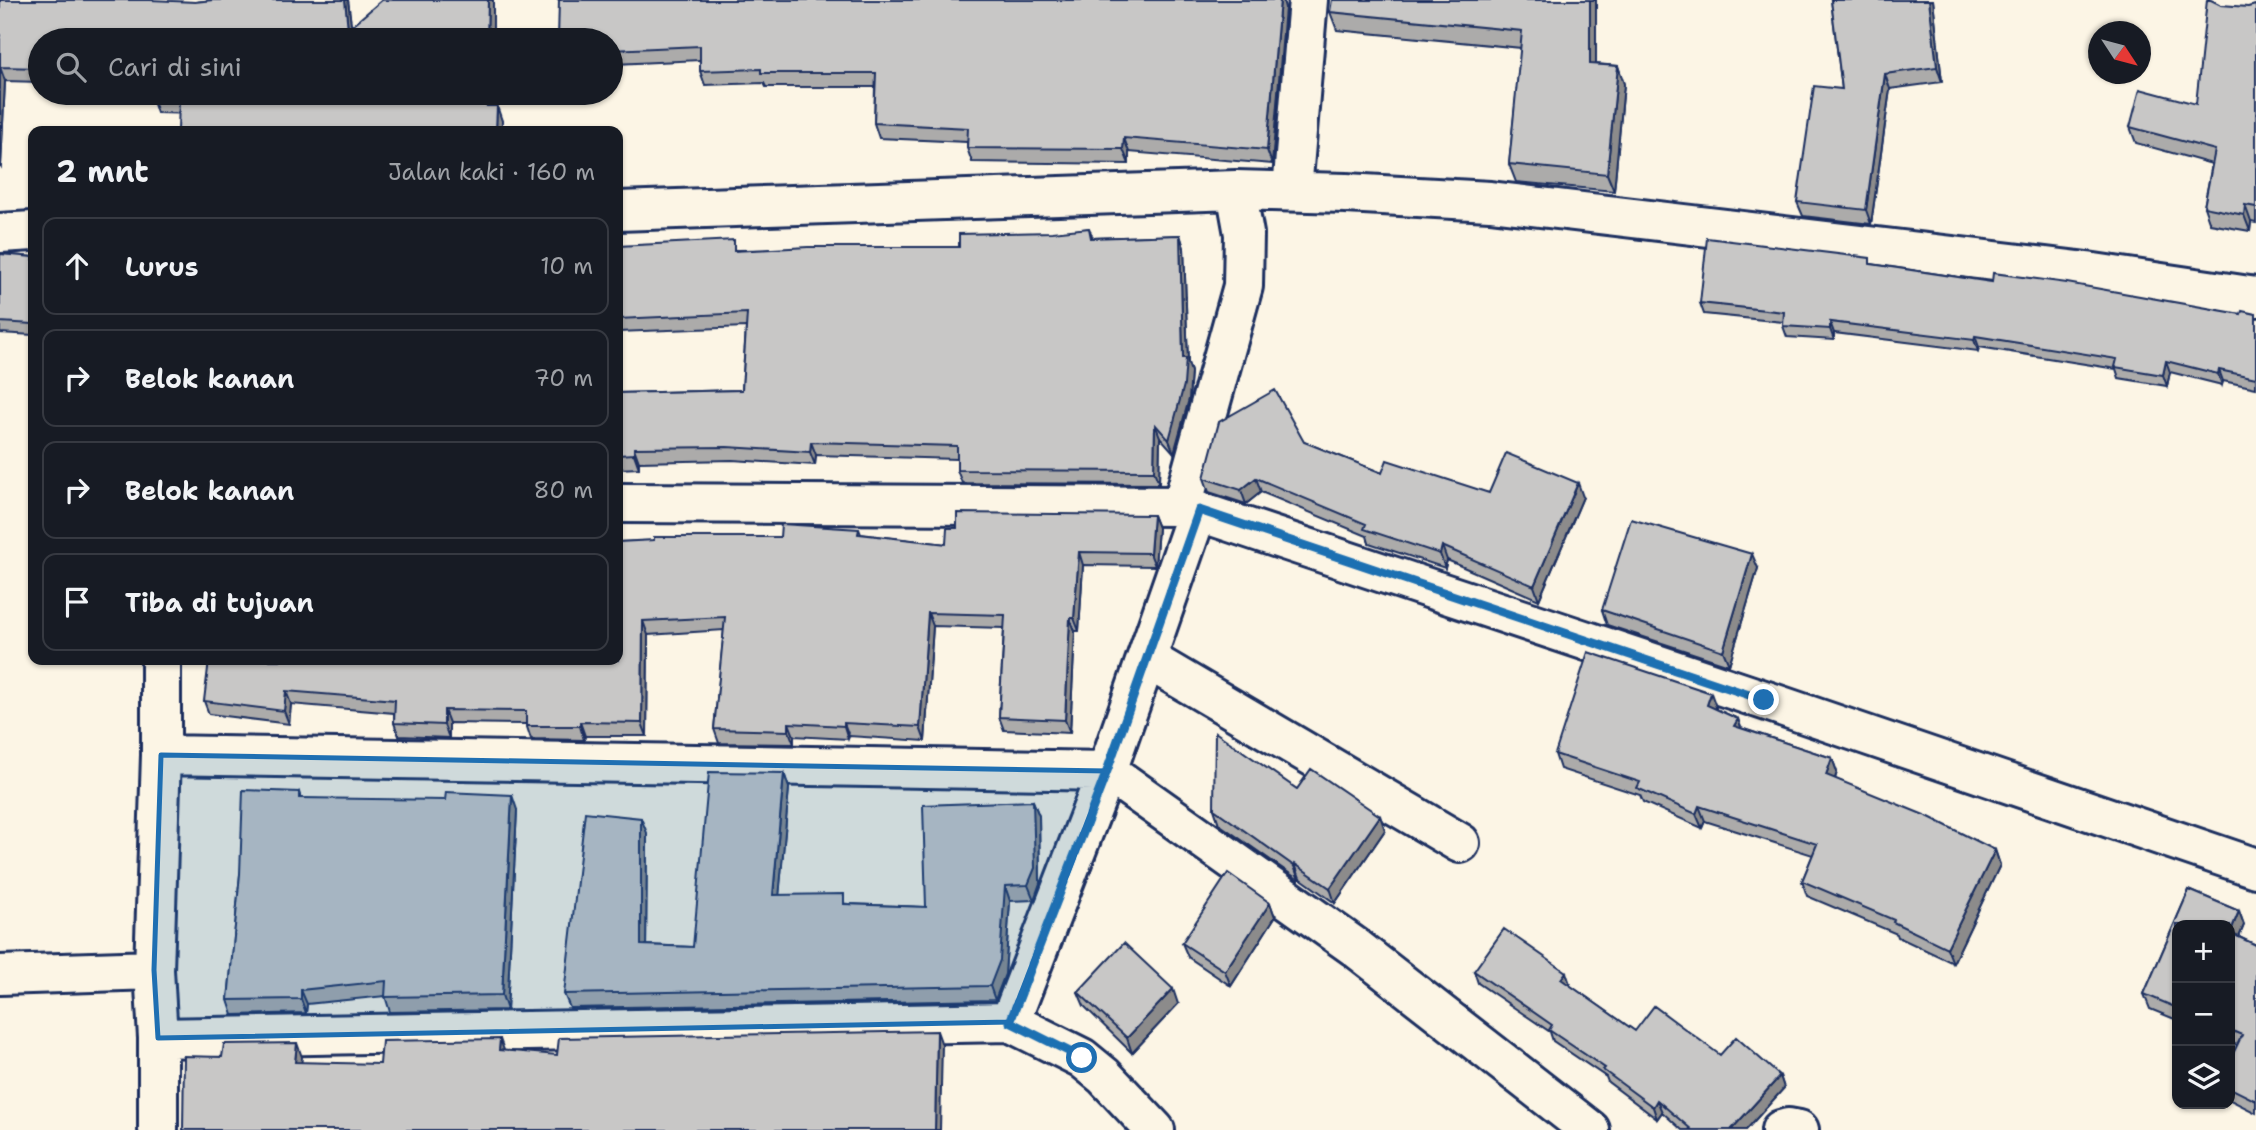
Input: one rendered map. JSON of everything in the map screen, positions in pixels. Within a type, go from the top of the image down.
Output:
[{"type":"street","points":[[1292,191],[1308,0]]},
{"type":"street","points":[[2229,0],[2256,2]]},
{"type":"street","points":[[1010,1022],[1107,771],[1147,659],[1190,508],[1243,286],[1244,234],[1236,190]]},
{"type":"street","points":[[623,211],[1236,190],[1490,201],[2073,270],[2256,297]]},
{"type":"street","points":[[0,233],[28,232]]},
{"type":"street","points":[[623,503],[1190,508],[2256,868]]},
{"type":"street","points":[[1147,659],[1460,843]]},
{"type":"street","points":[[158,1130],[158,1038],[154,970],[162,755],[161,665]]},
{"type":"street","points":[[162,755],[1107,771],[1355,947],[1590,1130]]},
{"type":"street","points":[[0,975],[154,970]]},
{"type":"street","points":[[158,1038],[1010,1022],[1082,1058],[1104,1076],[1156,1130]]},
{"type":"street","points":[[1781,1130],[1799,1130]]},
{"type":"highlighted area","points":[[161,755],[1107,771],[1010,1022],[158,1038],[154,970]]},
{"type":"building","points":[[0,0],[345,0],[348,28],[28,28],[28,68],[0,67]]},
{"type":"building","points":[[382,0],[488,0],[487,28],[349,28]]},
{"type":"building","points":[[559,0],[1280,0],[1267,150],[1124,138],[1123,149],[967,148],[968,128],[874,123],[876,73],[761,73],[761,69],[700,71],[700,46],[623,49],[623,28],[558,28]]},
{"type":"building","points":[[1332,0],[1590,0],[1590,64],[1618,66],[1607,174],[1509,164],[1522,31],[1330,12]]},
{"type":"building","points":[[1831,0],[1929,0],[1937,67],[1885,74],[1866,210],[1797,202],[1814,86],[1842,89]]},
{"type":"building","points":[[2207,0],[2221,5],[2256,5],[2256,207],[2245,205],[2244,215],[2204,207],[2215,150],[2130,127],[2140,89],[2196,104]]},
{"type":"building","points":[[179,105],[497,106],[496,126],[178,126]]},
{"type":"building","points":[[1089,228],[1091,238],[1180,235],[1183,358],[1186,358],[1184,385],[1169,440],[1155,424],[1154,471],[957,470],[957,446],[811,442],[810,452],[727,447],[634,448],[634,454],[623,455],[623,393],[742,390],[747,313],[623,319],[623,246],[734,240],[734,251],[808,247],[959,247],[959,234],[1052,232]]},
{"type":"building","points":[[1707,238],[1870,258],[1870,264],[1992,282],[1993,273],[2067,283],[2241,314],[2242,311],[2256,314],[2256,378],[2219,370],[2218,374],[2166,361],[2163,375],[2115,367],[2117,359],[1975,336],[1974,340],[1830,322],[1830,329],[1783,326],[1784,312],[1700,303]]},
{"type":"building","points":[[0,254],[28,257],[28,324],[0,322]]},
{"type":"building","points":[[1275,390],[1304,442],[1382,473],[1387,460],[1489,493],[1506,453],[1578,483],[1534,586],[1442,546],[1440,554],[1364,529],[1366,524],[1256,478],[1241,490],[1204,478],[1219,422]]},
{"type":"building","points":[[957,513],[1153,515],[1150,553],[1079,552],[1074,618],[1070,618],[1065,720],[999,717],[1005,615],[928,613],[920,727],[789,723],[789,731],[714,729],[725,617],[643,621],[642,723],[580,722],[580,726],[526,726],[526,711],[444,710],[444,725],[394,723],[395,700],[286,691],[284,711],[204,701],[208,665],[623,665],[623,542],[654,540],[654,537],[780,537],[781,524],[859,529],[858,534],[946,544],[947,528],[957,528]]},
{"type":"building","points":[[1631,519],[1752,554],[1723,651],[1602,610]]},
{"type":"building","points":[[1588,652],[1711,693],[1707,705],[1738,719],[1734,726],[1832,758],[1826,775],[1929,817],[1995,850],[1947,948],[1893,922],[1894,920],[1802,881],[1817,844],[1699,806],[1696,814],[1637,788],[1640,782],[1555,754]]},
{"type":"building","points":[[1215,732],[1297,789],[1311,769],[1380,816],[1330,888],[1214,809]]},
{"type":"building","points":[[709,772],[784,773],[773,895],[844,894],[844,904],[926,907],[923,805],[1033,801],[1035,868],[1028,885],[1005,886],[1000,960],[990,986],[564,994],[585,812],[641,818],[641,945],[693,947]]},
{"type":"building","points":[[243,790],[299,792],[299,798],[445,800],[446,792],[512,795],[502,995],[385,997],[386,981],[301,990],[301,999],[228,1000],[240,874]]},
{"type":"building","points":[[1228,873],[1270,903],[1225,971],[1182,943]]},
{"type":"building","points":[[2189,890],[2239,911],[2235,921],[2176,920]]},
{"type":"building","points":[[1504,929],[1566,972],[1561,979],[1635,1031],[1654,1006],[1720,1055],[1736,1037],[1780,1076],[1731,1130],[1692,1130],[1657,1100],[1653,1107],[1603,1070],[1605,1068],[1549,1030],[1552,1025],[1474,971]]},
{"type":"building","points":[[2172,929],[2172,1006],[2144,994]]},
{"type":"building","points":[[2235,935],[2256,945],[2256,1101],[2235,1090],[2235,1050],[2242,1035],[2235,1032]]},
{"type":"building","points":[[1124,943],[1173,989],[1127,1038],[1078,992]]},
{"type":"building","points":[[937,1031],[935,1130],[183,1130],[184,1056],[222,1057],[224,1044],[297,1043],[295,1062],[380,1064],[382,1041],[500,1039],[499,1050],[557,1055],[559,1038]]},
{"type":"route","points":[[1082,1058],[1010,1022],[1107,771],[1199,510],[1764,700]]}]
